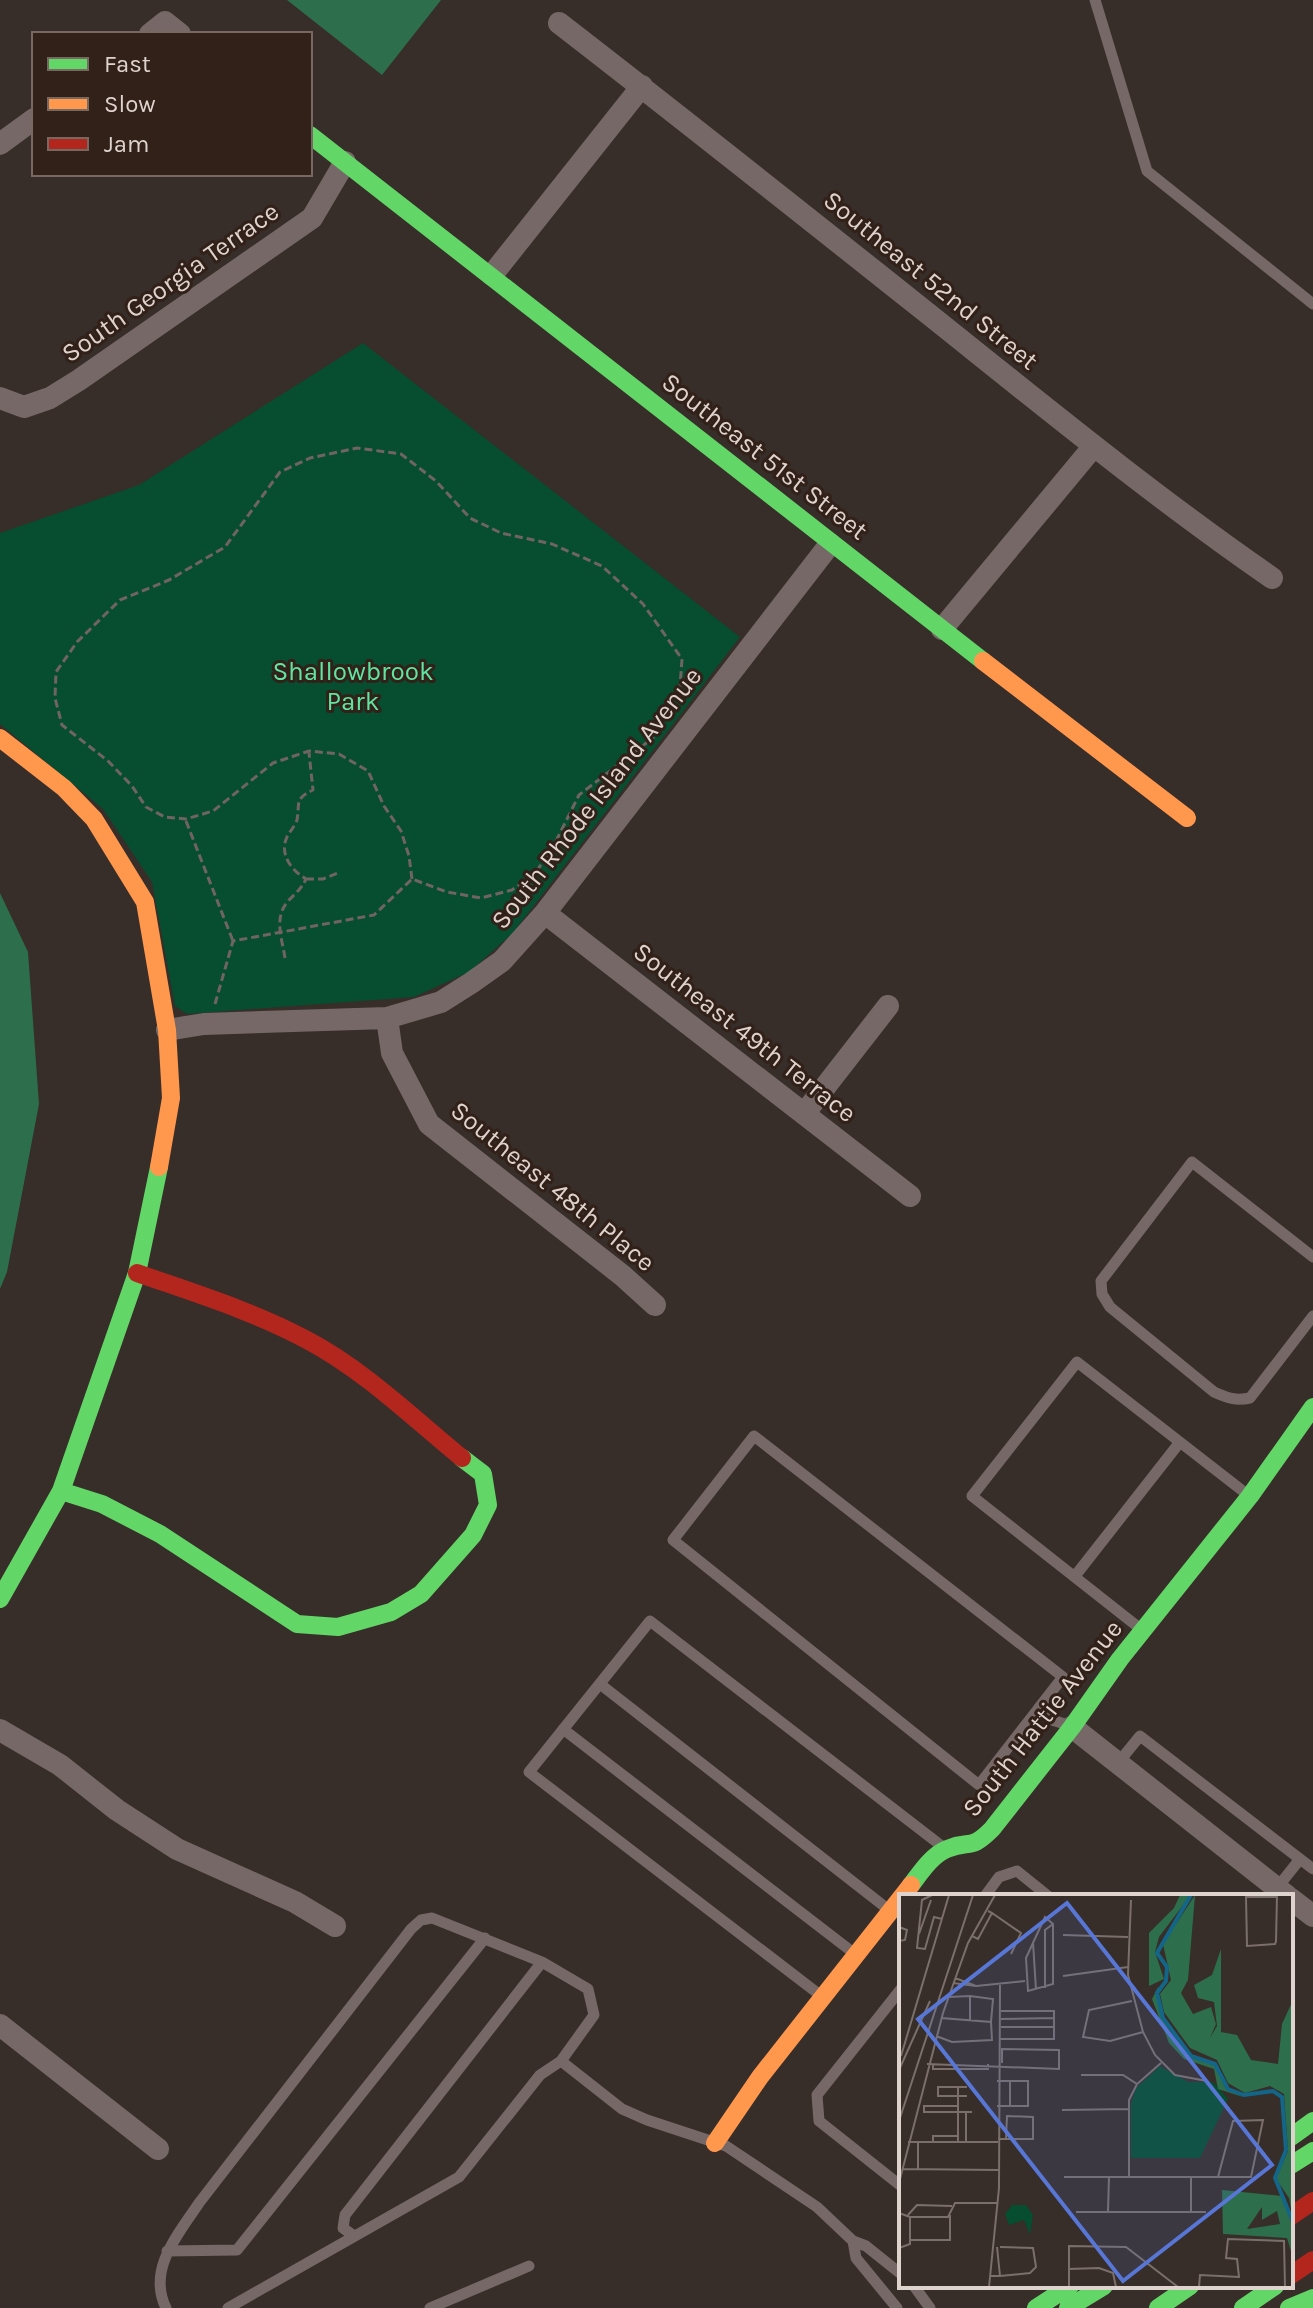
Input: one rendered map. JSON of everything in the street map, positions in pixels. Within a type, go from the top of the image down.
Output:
[{"type":"main road","name":"Southeast 51st Street","points":[[312,137],[492,275],[830,544],[1187,818]]},
{"type":"main road","points":[[0,738],[64,788],[94,819],[145,902],[167,1030],[171,1098],[137,1273],[61,1491],[0,1599]]},
{"type":"main road","points":[[61,1491],[102,1504],[160,1534],[297,1624],[338,1627],[391,1612],[421,1594],[473,1535],[488,1505],[483,1474],[351,1368],[310,1341],[262,1317],[137,1273]]},
{"type":"main road","name":"South Hattie Avenue","points":[[902,1894],[927,1864],[946,1849],[977,1844],[992,1829],[1143,1630],[1250,1496],[1313,1407]]},
{"type":"main road","name":"South Hattie Avenue","points":[[715,2143],[760,2077],[899,1898]]},
{"type":"main road","points":[[1293,2136],[1313,2121]]},
{"type":"main road","points":[[1293,2164],[1313,2151]]},
{"type":"main road","points":[[1293,2215],[1313,2201]]},
{"type":"main road","points":[[1293,2274],[1313,2260]]},
{"type":"main road","points":[[1044,2297],[1065,2288]]},
{"type":"main road","points":[[1068,2308],[1101,2288]]},
{"type":"main road","points":[[1158,2308],[1187,2288]]},
{"type":"main road","points":[[1243,2308],[1272,2288]]},
{"type":"main road","points":[[1289,2308],[1313,2298]]},
{"type":"street","name":"Southeast 52nd Street","points":[[559,23],[1094,446],[1272,578]]},
{"type":"street","points":[[492,275],[642,86]]},
{"type":"street","points":[[0,144],[32,120]]},
{"type":"street","name":"South Georgia Terrace","points":[[0,398],[24,407],[50,398],[92,372],[312,218],[345,162]]},
{"type":"street","points":[[942,629],[1094,446]]},
{"type":"street","name":"South Rhode Island Avenue","points":[[167,1030],[217,1024],[387,1018],[441,1002],[502,961],[545,913],[830,544]]},
{"type":"street","name":"Southeast 49th Terrace","points":[[545,913],[910,1196]]},
{"type":"street","points":[[804,1114],[888,1006]]},
{"type":"street","name":"Southeast 48th Place","points":[[387,1018],[392,1053],[429,1124],[623,1276],[655,1305]]},
{"type":"street","points":[[1072,1727],[1285,1894]]},
{"type":"street","points":[[0,1730],[60,1765],[117,1810],[177,1849],[295,1902],[335,1926]]},
{"type":"street","points":[[1293,1900],[1313,1916]]},
{"type":"street","points":[[0,2025],[158,2149]]},
{"type":"lane","points":[[1095,0],[1147,171],[1313,304]]},
{"type":"lane","points":[[1313,1257],[1192,1162],[1101,1281],[1102,1294],[1110,1307],[1214,1392],[1227,1398],[1250,1398],[1313,1316]]},
{"type":"lane","points":[[1143,1630],[972,1496],[1077,1362],[1250,1496]]},
{"type":"lane","points":[[754,1436],[1063,1677],[1038,1709],[979,1785],[673,1540],[754,1436]]},
{"type":"lane","points":[[1075,1576],[1180,1442]]},
{"type":"lane","points":[[824,1998],[529,1772],[650,1621],[946,1849]]},
{"type":"lane","points":[[600,1684],[889,1910]]},
{"type":"lane","points":[[1038,1709],[1052,1720],[1072,1727]]},
{"type":"lane","points":[[563,1729],[856,1954]]},
{"type":"lane","points":[[1118,1763],[1140,1736],[1313,1869]]},
{"type":"lane","points":[[1285,1894],[1300,1859]]},
{"type":"lane","points":[[986,1894],[999,1877],[1017,1871],[1046,1894]]},
{"type":"lane","points":[[166,2308],[159,2294],[159,2277],[167,2251],[199,2203],[421,1920],[432,1918],[485,1938],[542,1962],[588,1989],[594,2015],[561,2061],[540,2075],[459,2177],[228,2308]]},
{"type":"lane","points":[[167,2251],[237,2250],[485,1938]]},
{"type":"lane","points":[[354,2236],[343,2228],[345,2215],[542,1962]]},
{"type":"lane","points":[[899,1992],[817,2095],[819,2121],[899,2184]]},
{"type":"lane","points":[[561,2061],[622,2109],[726,2146],[817,2207],[853,2241],[866,2246],[899,2272]]},
{"type":"lane","points":[[853,2241],[856,2258],[897,2308]]},
{"type":"lane","points":[[430,2308],[529,2266]]},
{"type":"lane","points":[[915,2288],[930,2308]]},
{"type":"path","points":[[412,879],[401,831],[384,806],[368,771],[339,754],[309,751],[273,763],[213,811],[186,819],[165,817],[146,807],[132,786],[108,761],[62,725],[55,698],[56,672],[77,642],[120,600],[169,580],[225,547],[280,472],[310,458],[357,448],[401,454],[436,481],[470,518],[501,533],[552,544],[602,566],[643,604],[682,659],[679,701],[671,719]]},
{"type":"path","points":[[412,879],[447,892],[481,898],[512,890],[535,874],[579,795],[658,733]]},
{"type":"path","points":[[309,751],[313,790],[298,801],[296,822],[284,849],[291,868],[306,879],[323,879],[338,873]]},
{"type":"path","points":[[186,819],[233,941],[215,1002],[217,1024]]},
{"type":"path","points":[[285,958],[279,920],[281,912],[301,890],[306,879]]},
{"type":"path","points":[[233,941],[374,915],[412,879]]},
{"type":"green space","points":[[287,0],[441,0],[382,75]]},
{"type":"green space","name":"Shallowbrook Park","points":[[363,343],[740,637],[512,934],[469,972],[414,997],[187,1014],[175,1006],[152,882],[103,809],[0,724],[0,533],[139,485]]},
{"type":"green space","points":[[0,893],[28,952],[39,1104],[7,1272],[0,1289]]},
{"type":"traffic: fast","points":[[312,137],[983,661]]},
{"type":"traffic: fast","points":[[0,1599],[61,1491],[137,1273],[159,1167]]},
{"type":"traffic: fast","points":[[911,1885],[936,1855],[955,1846],[974,1843],[992,1829],[1072,1727],[1120,1659],[1250,1496],[1313,1407]]},
{"type":"traffic: fast","points":[[61,1491],[102,1504],[160,1534],[297,1624],[338,1627],[391,1612],[421,1594],[473,1535],[488,1505],[483,1474],[462,1458]]},
{"type":"traffic: fast","points":[[1293,2136],[1313,2121]]},
{"type":"traffic: fast","points":[[1293,2164],[1313,2151]]},
{"type":"traffic: fast","points":[[1036,2308],[1067,2288]]},
{"type":"traffic: fast","points":[[1068,2308],[1101,2288]]},
{"type":"traffic: fast","points":[[1158,2308],[1187,2288]]},
{"type":"traffic: fast","points":[[1243,2308],[1272,2288]]},
{"type":"traffic: fast","points":[[1289,2308],[1313,2298]]},
{"type":"traffic: slow","points":[[983,661],[1187,818]]},
{"type":"traffic: slow","points":[[0,738],[64,788],[94,819],[145,902],[167,1030],[171,1098],[159,1167]]},
{"type":"traffic: slow","points":[[904,1894],[911,1885]]},
{"type":"traffic: slow","points":[[715,2143],[760,2077],[899,1900]]},
{"type":"traffic: jam","points":[[137,1273],[245,1311],[307,1340],[368,1380],[462,1458]]},
{"type":"traffic: jam","points":[[1293,2215],[1313,2201]]},
{"type":"traffic: jam","points":[[1293,2274],[1313,2260]]}]
